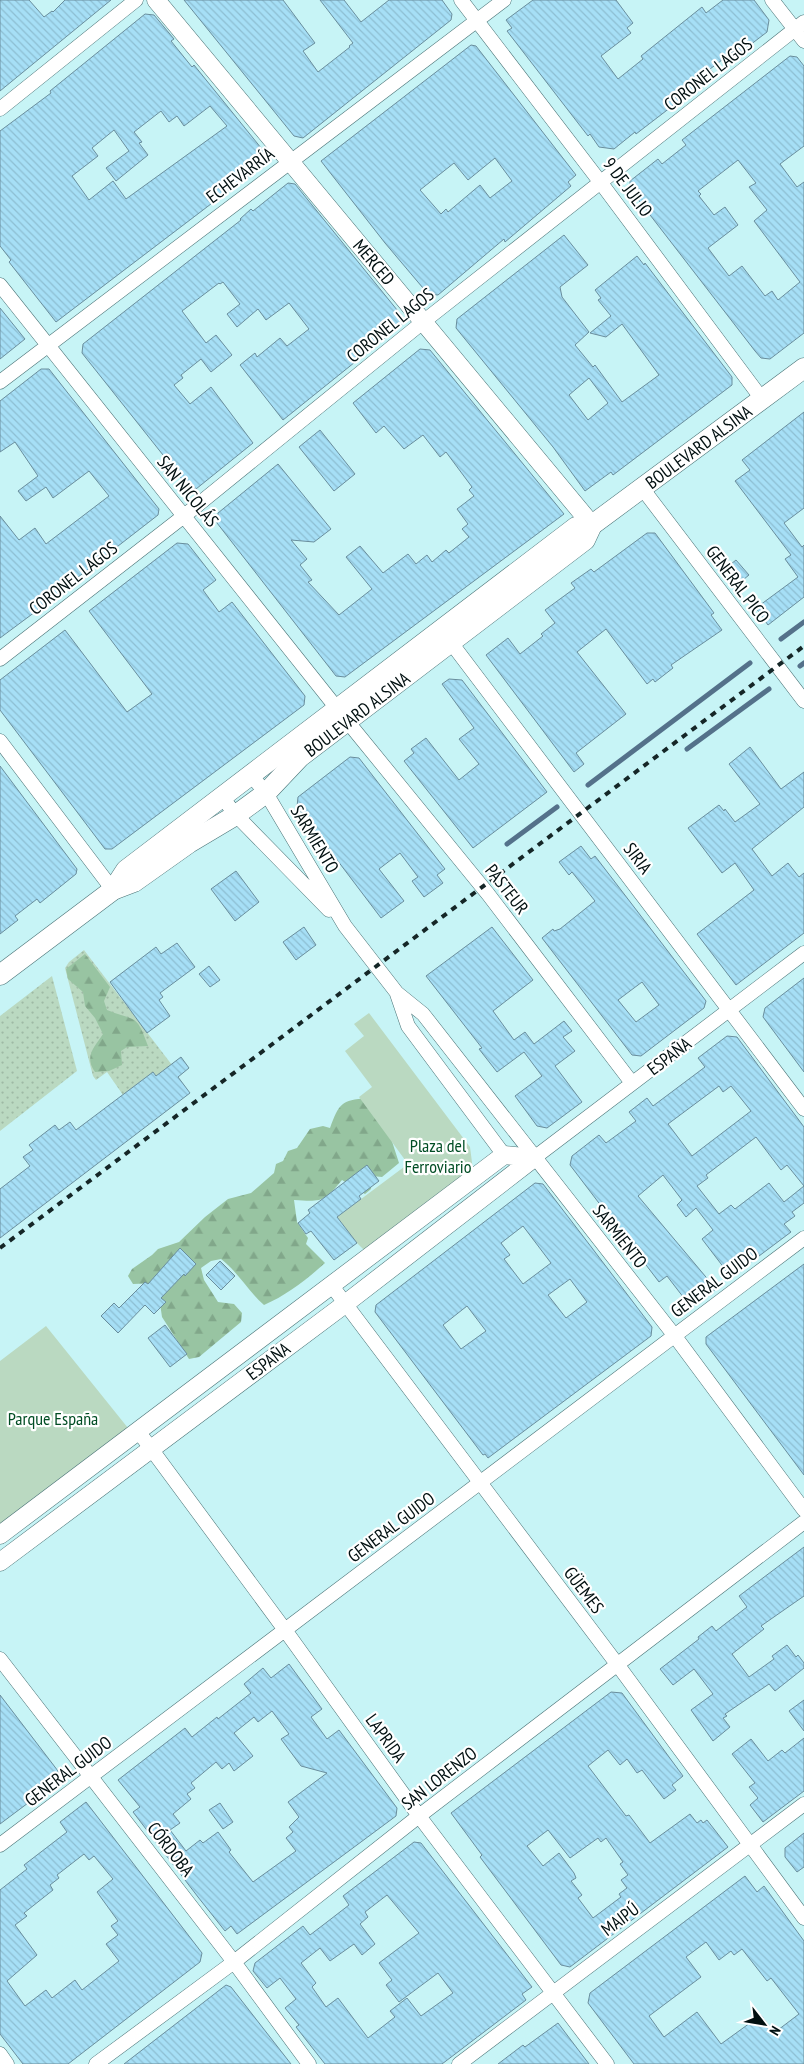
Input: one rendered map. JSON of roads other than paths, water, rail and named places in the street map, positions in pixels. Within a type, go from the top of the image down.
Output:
[{"type":"main road","name":"BOULEVARD ALSINA","points":[[112,890],[126,870],[250,774],[342,714],[446,636],[585,540],[592,525],[804,368]]},
{"type":"main road","name":"BOULEVARD ALSINA","points":[[0,974],[112,890],[134,882],[189,843],[236,815],[266,793],[342,714]]},
{"type":"street","points":[[0,109],[136,0]]},
{"type":"street","name":"MERCED","points":[[156,0],[592,525]]},
{"type":"street","name":"9 DE JULIO","points":[[461,0],[601,183],[762,399]]},
{"type":"street","name":"ECHEVARRÍA","points":[[0,382],[504,0]]},
{"type":"street","points":[[772,0],[799,26],[804,42]]},
{"type":"street","name":"CORONEL LAGOS","points":[[0,659],[184,516],[423,322],[799,26]]},
{"type":"street","name":"SAN NICOLÁS","points":[[0,285],[342,714]]},
{"type":"street","name":"GENERAL PICO","points":[[642,488],[804,702]]},
{"type":"street","name":"SIRIA","points":[[446,636],[804,1109]]},
{"type":"street","name":"PASTEUR","points":[[342,714],[488,894],[632,1084]]},
{"type":"street","points":[[0,741],[112,890]]},
{"type":"street","name":"SARMIENTO","points":[[250,774],[266,793],[345,926]]},
{"type":"street","name":"SARMIENTO","points":[[221,796],[236,815],[345,926],[397,993],[423,1014],[674,1335],[804,1510]]},
{"type":"street","name":"ESPAÑA","points":[[0,1562],[345,1304],[804,953]]},
{"type":"street","name":"SARMIENTO","points":[[397,993],[408,1026],[504,1155]]},
{"type":"street","points":[[504,1155],[534,1158]]},
{"type":"street","name":"ESPAÑA","points":[[0,1535],[504,1155]]},
{"type":"street","name":"GENERAL GUIDO","points":[[0,1845],[804,1238]]},
{"type":"street","name":"GÜEMES","points":[[332,1286],[617,1664],[804,1918]]},
{"type":"street","name":"LAPRIDA","points":[[138,1431],[419,1816],[607,2064]]},
{"type":"street","name":"SAN LORENZO","points":[[96,2064],[234,1962],[419,1816],[804,1522]]},
{"type":"street","name":"CÓRDOBA","points":[[0,1659],[234,1962],[309,2064]]},
{"type":"street","name":"MAIPÚ","points":[[459,2064],[804,1804]]},
{"type":"street","points":[[0,2054],[8,2064]]},
{"type":"waterway","points":[[781,639],[804,622]]},
{"type":"waterway","points":[[588,785],[750,663]]},
{"type":"waterway","points":[[800,666],[804,663]]},
{"type":"waterway","points":[[687,749],[769,689]]},
{"type":"waterway","points":[[507,844],[557,807]]},
{"type":"railway","points":[[0,1248],[804,646]]},
{"type":"park label","name":"Plaza del Ferroviario","points":[[438,1155]]},
{"type":"park label","name":"Parque España","points":[[53,1418]]}]
